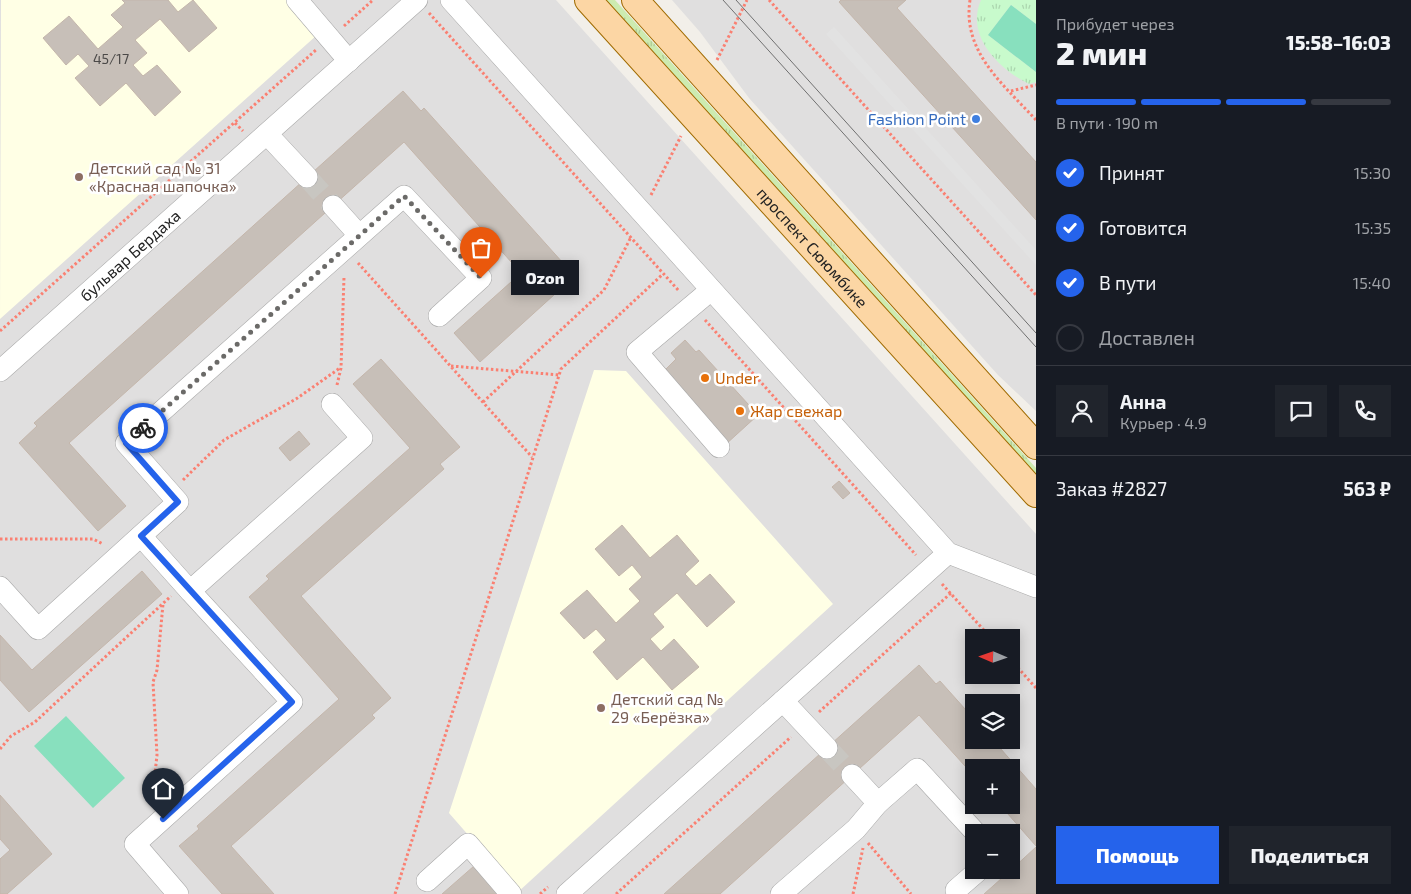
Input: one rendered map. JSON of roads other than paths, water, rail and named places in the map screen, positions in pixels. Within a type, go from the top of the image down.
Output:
[{"type":"main road","name":"проспект Сююмбике","points":[[588,0],[1036,494]]},
{"type":"main road","name":"проспект Сююмбике","points":[[635,0],[1036,446]]},
{"type":"street","points":[[297,0],[349,60]]},
{"type":"street","name":"бульвар Бердаха","points":[[0,371],[417,0]]},
{"type":"street","points":[[451,0],[948,553],[1036,587]]},
{"type":"street","points":[[267,134],[307,177]]},
{"type":"street","points":[[0,587],[38,629],[178,502],[126,443],[404,196],[481,278],[439,316]]},
{"type":"street","points":[[333,206],[352,241]]},
{"type":"street","points":[[711,290],[637,352],[719,447]]},
{"type":"street","points":[[187,587],[362,438],[332,404]]},
{"type":"street","points":[[141,536],[292,702],[135,844],[178,894]]},
{"type":"street","points":[[567,894],[948,553]]},
{"type":"street","points":[[783,701],[827,748]]},
{"type":"street","points":[[781,894],[856,829],[878,803],[917,768],[968,824]]},
{"type":"street","points":[[852,775],[878,803]]},
{"type":"street","points":[[426,881],[468,844],[511,894]]},
{"type":"street","points":[[956,890],[969,879]]},
{"type":"tunnel","points":[[307,177],[333,206]]},
{"type":"tunnel","points":[[827,748],[852,775]]},
{"type":"tram line","points":[[723,0],[1036,347]]},
{"type":"tram line","points":[[736,0],[1036,333]]},
{"type":"place","name":"Fashion Point","points":[[976,119]]},
{"type":"place","name":"Детский сад № 31 «Красная шапочка»","points":[[79,177]]},
{"type":"place","name":"Ozon","points":[[481,278]]},
{"type":"place","name":"Under","points":[[705,378]]},
{"type":"place","name":"Жар свежар","points":[[740,411]]},
{"type":"place","name":"Детский сад № 29 «Берёзка»","points":[[601,708]]}]
